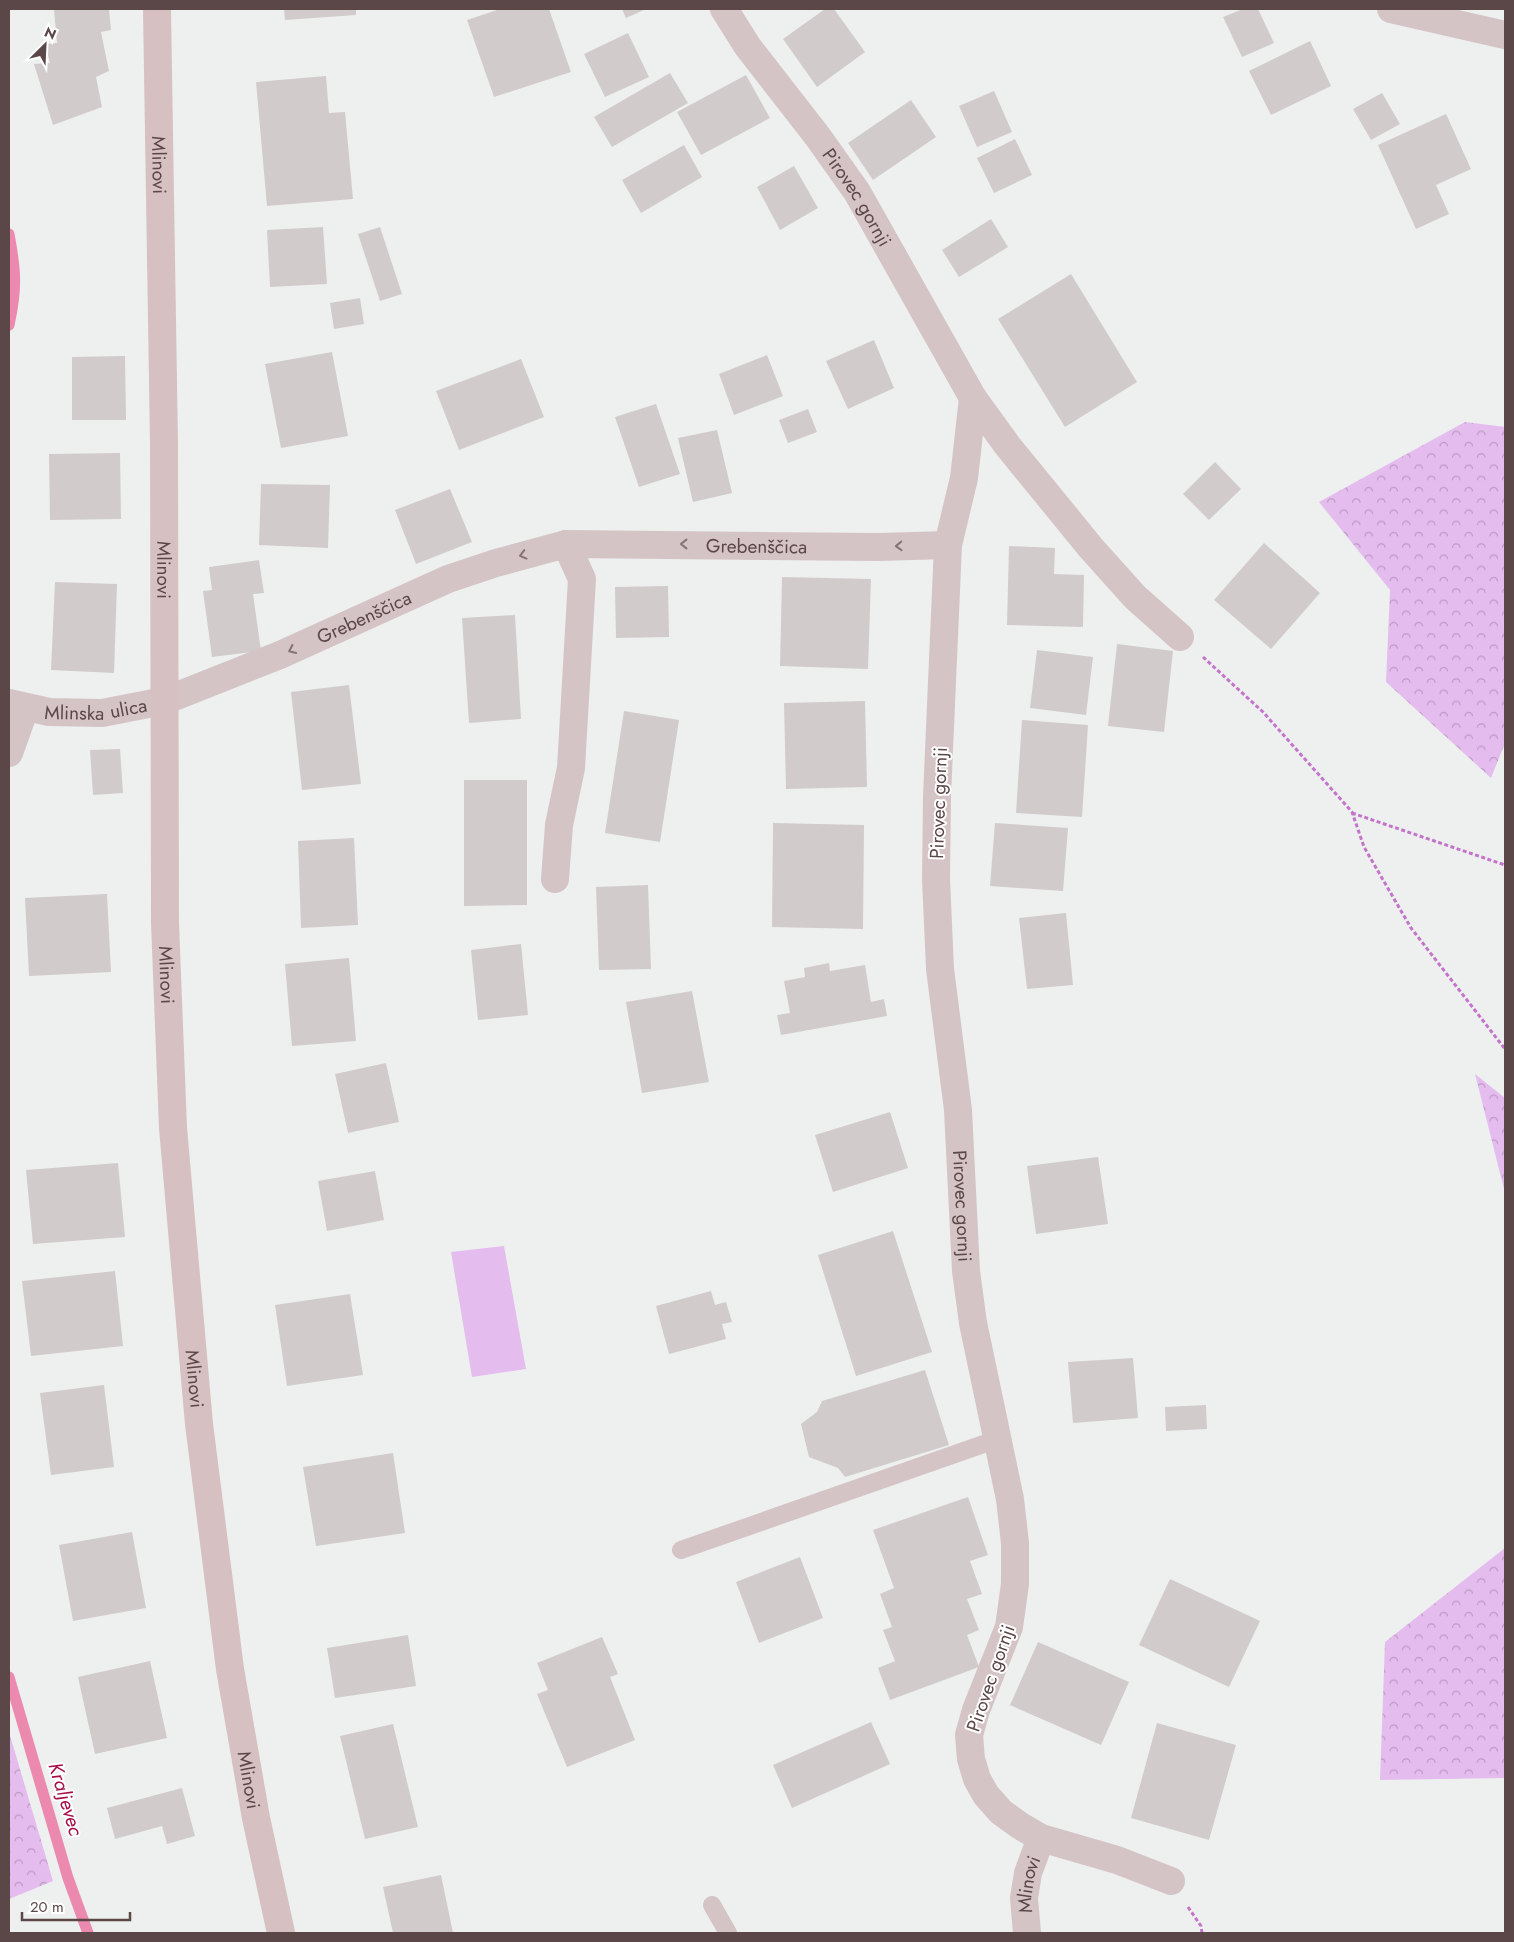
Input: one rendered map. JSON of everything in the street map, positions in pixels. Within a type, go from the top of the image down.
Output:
[{"type":"main road","name":"Mlinovi","points":[[158,9],[164,444],[165,923],[168,1063],[199,1424],[230,1669],[256,1818],[281,1933]]},
{"type":"street","name":"Pirovec gornji","points":[[724,9],[748,46],[818,137],[857,192],[973,398],[1006,445],[1091,548],[1135,597],[1180,637]]},
{"type":"street","points":[[1391,9],[1505,35]]},
{"type":"street","name":"Pirovec gornji","points":[[973,398],[964,478],[948,545],[936,796],[936,879],[940,969],[958,1110],[966,1271],[973,1323],[1010,1499],[1015,1544],[1015,1584],[1010,1627],[976,1710],[969,1735],[971,1759],[977,1779],[986,1796],[1001,1812],[1041,1838],[1117,1860],[1171,1881]]},
{"type":"street","name":"Grebenščica","points":[[164,701],[280,655],[448,579],[496,563],[566,544],[878,547],[948,545]]},
{"type":"street","points":[[555,879],[559,825],[571,768],[582,579],[566,544]]},
{"type":"street","name":"Mlinska ulica","points":[[9,753],[17,706],[49,712],[102,713],[164,701]]},
{"type":"street","name":"Mlinovi","points":[[1027,1933],[1024,1898],[1028,1873],[1041,1838]]},
{"type":"lane","points":[[681,1550],[998,1439]]},
{"type":"lane","points":[[712,1905],[728,1933]]},
{"type":"path","points":[[1180,637],[1263,712],[1352,812],[1364,847],[1411,928],[1505,1049]]},
{"type":"path","points":[[1352,812],[1505,865]]},
{"type":"green space","points":[[1465,422],[1505,427],[1505,743],[1491,778],[1386,682],[1390,590],[1319,502]]},
{"type":"green space","points":[[1475,1074],[1505,1098],[1505,1193]]},
{"type":"green space","points":[[504,1246],[526,1369],[472,1377],[451,1252]]},
{"type":"green space","points":[[1505,1548],[1505,1778],[1380,1780],[1385,1642]]},
{"type":"green space","points":[[9,1732],[53,1881],[9,1899]]},
{"type":"building","points":[[54,9],[109,9],[111,30],[101,32],[109,71],[96,77],[102,107],[53,125],[34,64],[50,63],[45,44],[57,43]]},
{"type":"building","points":[[284,9],[356,9],[356,15],[285,20]]},
{"type":"building","points":[[500,9],[549,9],[571,72],[494,97],[467,20]]},
{"type":"building","points":[[622,9],[646,9],[626,18]]},
{"type":"building","points":[[825,9],[834,9],[865,52],[817,87],[783,39]]},
{"type":"building","points":[[1243,9],[1258,9],[1274,43],[1242,57],[1223,17]]},
{"type":"building","points":[[628,33],[649,77],[605,97],[584,54]]},
{"type":"building","points":[[1310,41],[1331,86],[1271,115],[1249,71]]},
{"type":"building","points":[[670,73],[688,103],[612,147],[594,117]]},
{"type":"building","points":[[746,75],[770,118],[701,155],[677,112]]},
{"type":"building","points":[[326,76],[329,113],[345,112],[353,199],[267,206],[256,82]]},
{"type":"building","points":[[994,91],[1012,132],[977,147],[959,106]]},
{"type":"building","points":[[1382,93],[1400,124],[1371,140],[1353,109]]},
{"type":"building","points":[[911,100],[936,137],[873,180],[848,143]]},
{"type":"building","points":[[1446,114],[1471,169],[1436,185],[1449,214],[1416,229],[1378,145]]},
{"type":"building","points":[[1015,139],[1032,175],[994,193],[977,158]]},
{"type":"building","points":[[684,145],[702,177],[641,213],[622,180]]},
{"type":"building","points":[[794,166],[818,208],[780,230],[757,187]]},
{"type":"building","points":[[991,219],[1008,247],[959,277],[942,250]]},
{"type":"building","points":[[323,227],[327,284],[270,287],[267,230]]},
{"type":"building","points":[[380,227],[402,294],[380,301],[358,234]]},
{"type":"building","points":[[1071,274],[1137,382],[1065,427],[998,319]]},
{"type":"building","points":[[360,298],[364,324],[334,329],[330,303]]},
{"type":"building","points":[[874,340],[894,388],[848,409],[826,361]]},
{"type":"building","points":[[332,352],[348,436],[281,448],[265,364]]},
{"type":"building","points":[[767,355],[783,396],[734,415],[719,374]]},
{"type":"building","points":[[125,356],[126,420],[72,420],[72,357]]},
{"type":"building","points":[[521,359],[544,417],[459,450],[436,391]]},
{"type":"building","points":[[656,404],[680,474],[639,487],[615,417]]},
{"type":"building","points":[[808,409],[817,432],[788,443],[779,420]]},
{"type":"building","points":[[717,430],[732,493],[693,502],[678,438]]},
{"type":"building","points":[[120,453],[121,519],[50,520],[49,454]]},
{"type":"building","points":[[1215,462],[1241,489],[1209,520],[1183,494]]},
{"type":"building","points":[[261,484],[330,485],[328,548],[259,545]]},
{"type":"building","points":[[450,489],[472,542],[416,564],[395,510]]},
{"type":"building","points":[[1264,543],[1320,593],[1271,649],[1214,600]]},
{"type":"building","points":[[1009,546],[1055,548],[1054,574],[1084,575],[1083,627],[1007,625]]},
{"type":"building","points":[[259,560],[264,593],[253,594],[261,651],[212,657],[203,591],[212,590],[209,567]]},
{"type":"building","points":[[782,577],[871,579],[868,669],[780,666]]},
{"type":"building","points":[[55,582],[117,584],[114,673],[51,670]]},
{"type":"building","points":[[668,586],[669,637],[616,638],[615,587]]},
{"type":"building","points":[[515,615],[521,719],[469,723],[462,618]]},
{"type":"building","points":[[1117,644],[1173,651],[1164,732],[1108,726]]},
{"type":"building","points":[[1037,650],[1093,657],[1086,715],[1030,708]]},
{"type":"building","points":[[349,685],[361,784],[302,790],[291,692]]},
{"type":"building","points":[[865,701],[867,787],[786,789],[784,703]]},
{"type":"building","points":[[624,711],[679,720],[660,842],[605,833]]},
{"type":"building","points":[[1022,720],[1088,725],[1082,817],[1016,813]]},
{"type":"building","points":[[120,749],[123,793],[93,795],[90,750]]},
{"type":"building","points":[[464,780],[527,780],[527,905],[464,906]]},
{"type":"building","points":[[773,823],[864,825],[863,929],[772,927]]},
{"type":"building","points":[[995,823],[1068,828],[1063,891],[990,886]]},
{"type":"building","points":[[354,838],[358,925],[301,928],[298,841]]},
{"type":"building","points":[[648,885],[651,969],[599,970],[596,887]]},
{"type":"building","points":[[107,894],[111,972],[29,976],[25,898]]},
{"type":"building","points":[[1066,913],[1073,985],[1027,989],[1019,918]]},
{"type":"building","points":[[521,944],[528,1015],[478,1020],[471,950]]},
{"type":"building","points":[[349,958],[356,1041],[292,1046],[285,964]]},
{"type":"building","points":[[829,963],[830,971],[865,965],[871,1002],[884,999],[887,1016],[781,1035],[777,1015],[790,1013],[784,981],[805,977],[804,968]]},
{"type":"building","points":[[692,991],[709,1082],[642,1093],[626,1002]]},
{"type":"building","points":[[386,1063],[399,1122],[348,1133],[335,1074]]},
{"type":"building","points":[[890,1112],[908,1168],[833,1192],[815,1135]]},
{"type":"building","points":[[1098,1157],[1108,1224],[1036,1234],[1027,1166]]},
{"type":"building","points":[[118,1163],[125,1237],[33,1244],[26,1170]]},
{"type":"building","points":[[375,1171],[384,1220],[327,1231],[318,1181]]},
{"type":"building","points":[[893,1231],[932,1352],[856,1376],[818,1255]]},
{"type":"building","points":[[115,1271],[123,1346],[31,1356],[22,1281]]},
{"type":"building","points":[[711,1291],[715,1305],[726,1302],[732,1322],[722,1324],[726,1339],[669,1354],[656,1306]]},
{"type":"building","points":[[350,1294],[363,1375],[287,1386],[275,1305]]},
{"type":"building","points":[[1133,1358],[1138,1418],[1073,1423],[1068,1362]]},
{"type":"building","points":[[925,1370],[949,1445],[845,1477],[838,1468],[809,1457],[801,1424],[817,1412],[822,1401]]},
{"type":"building","points":[[104,1385],[114,1467],[51,1475],[40,1393]]},
{"type":"building","points":[[1206,1405],[1207,1429],[1166,1431],[1165,1407]]},
{"type":"building","points":[[393,1453],[405,1533],[316,1546],[303,1467]]},
{"type":"building","points":[[968,1497],[988,1555],[970,1561],[982,1594],[967,1599],[979,1630],[967,1635],[979,1667],[890,1700],[878,1668],[895,1661],[883,1630],[892,1627],[880,1594],[894,1588],[873,1530]]},
{"type":"building","points":[[132,1532],[146,1608],[73,1621],[59,1545]]},
{"type":"building","points":[[800,1557],[823,1618],[759,1643],[736,1582]]},
{"type":"building","points":[[1170,1579],[1260,1621],[1229,1687],[1139,1645]]},
{"type":"building","points":[[408,1635],[416,1686],[335,1698],[327,1648]]},
{"type":"building","points":[[602,1637],[618,1674],[610,1677],[635,1740],[567,1767],[537,1694],[548,1690],[537,1663]]},
{"type":"building","points":[[1038,1642],[1129,1682],[1101,1745],[1010,1705]]},
{"type":"building","points":[[150,1661],[167,1738],[95,1754],[78,1677]]},
{"type":"building","points":[[871,1722],[890,1764],[792,1808],[773,1765]]},
{"type":"building","points":[[1157,1723],[1236,1745],[1209,1840],[1131,1818]]},
{"type":"building","points":[[393,1724],[418,1827],[365,1839],[340,1736]]},
{"type":"building","points":[[182,1788],[195,1836],[167,1844],[162,1826],[115,1839],[107,1808]]},
{"type":"building","points":[[441,1875],[453,1933],[393,1933],[383,1887]]},
{"type":"waterway","name":"Kraljevec","points":[[9,234],[15,280],[9,325]]},
{"type":"waterway","name":"Kraljevec","points":[[9,1677],[68,1878],[88,1933]]}]
